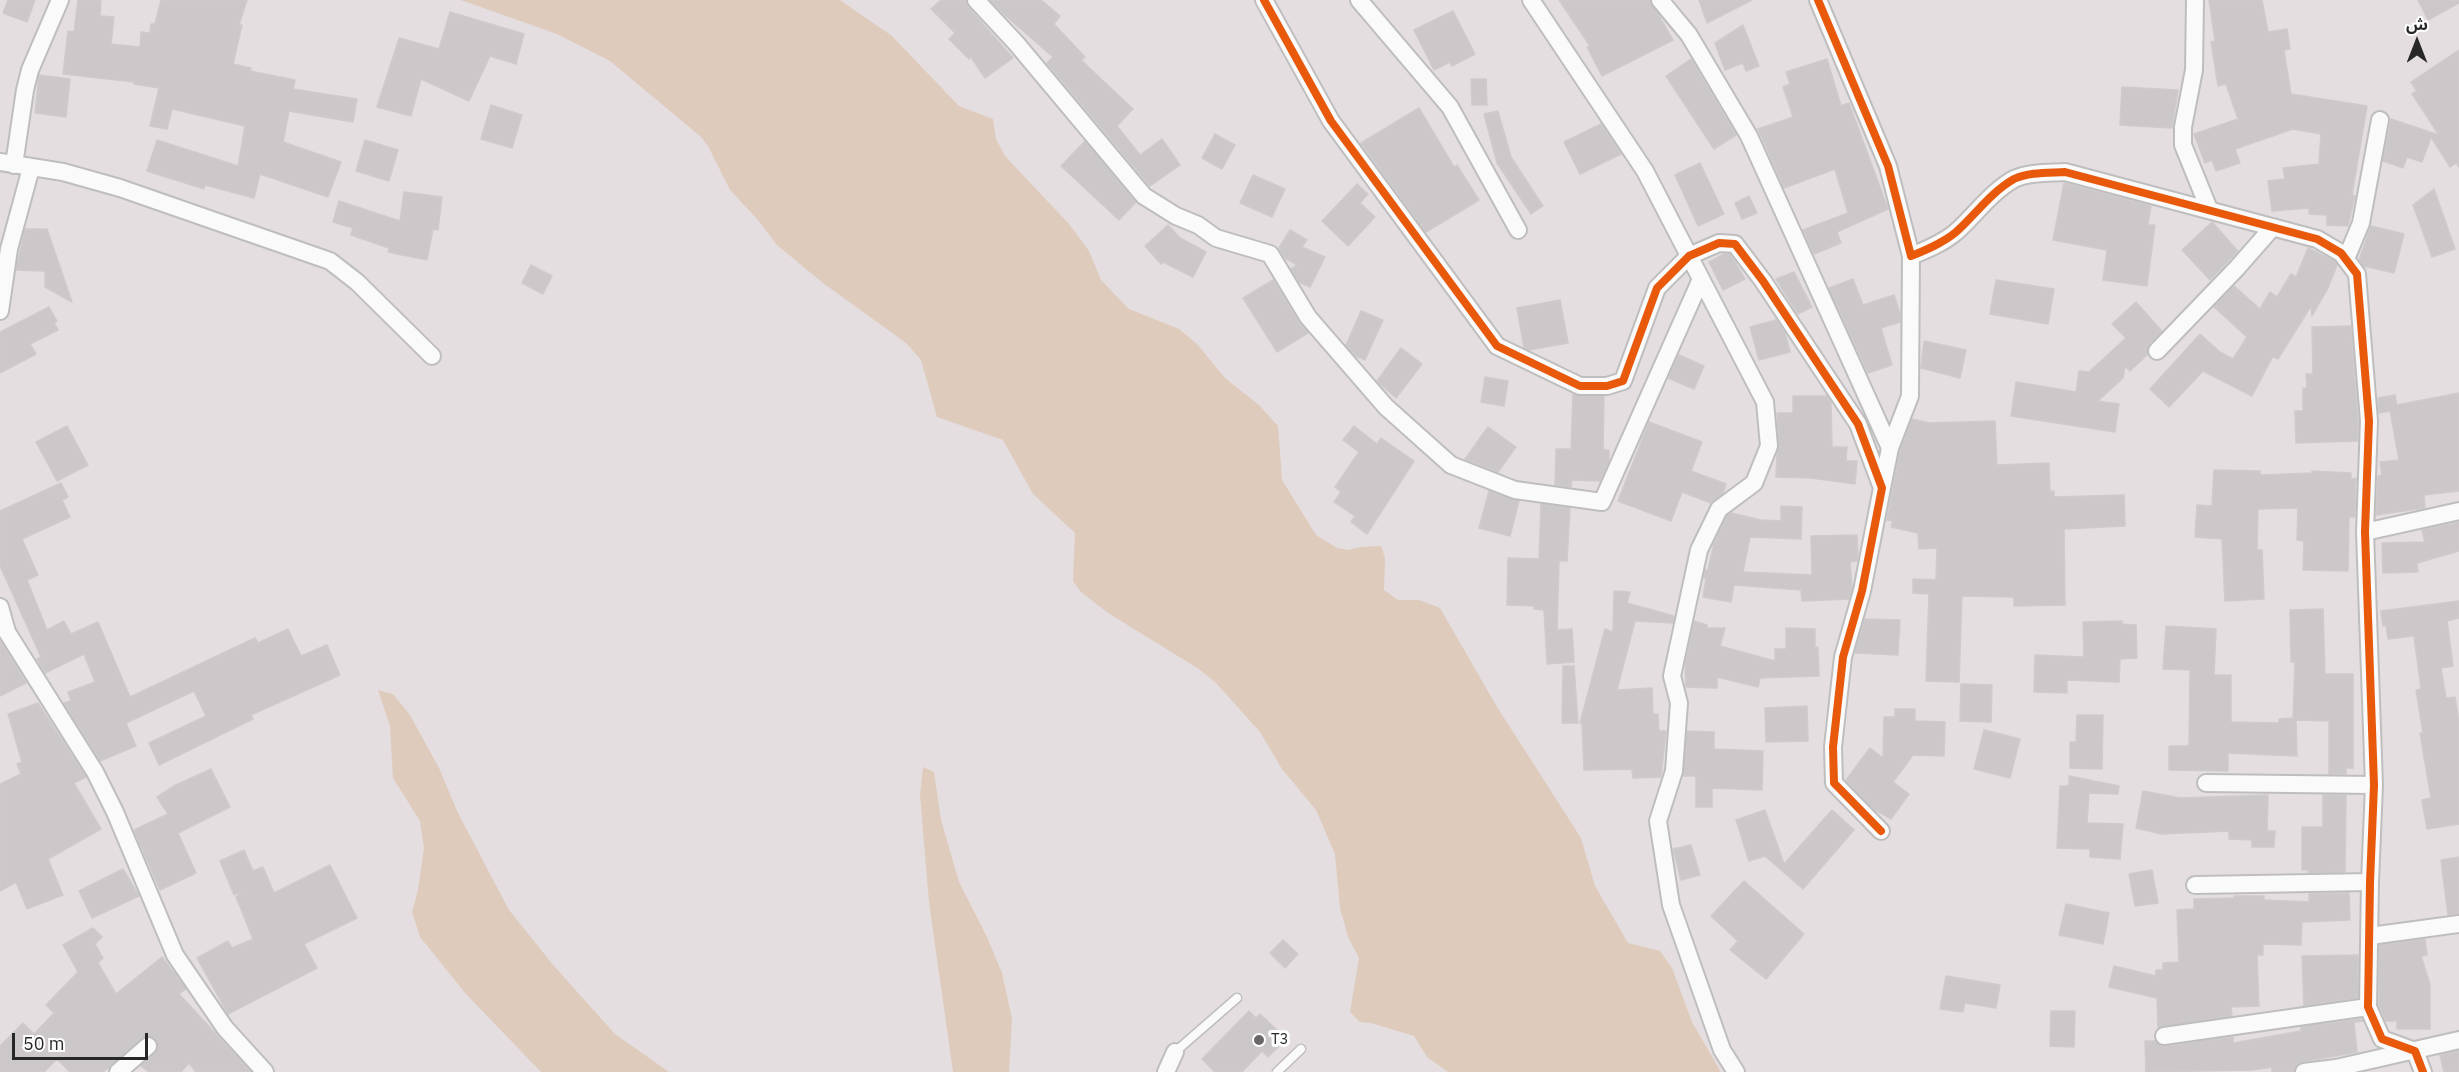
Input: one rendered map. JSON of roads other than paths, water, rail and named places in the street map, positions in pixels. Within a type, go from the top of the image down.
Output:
[{"type":"street","points":[[0,311],[9,249],[15,165],[25,90],[30,70],[60,0]]},
{"type":"street","points":[[976,0],[1016,43],[1144,196],[1176,216],[1198,225],[1216,238],[1270,254],[1308,317],[1386,407],[1451,465],[1515,490],[1602,502],[1701,279]]},
{"type":"street","points":[[1264,0],[1331,121],[1497,346],[1580,386],[1607,386],[1623,381],[1657,288],[1689,256],[1719,243],[1734,244],[1763,281],[1858,424],[1882,488]]},
{"type":"street","points":[[1359,0],[1450,107],[1518,230]]},
{"type":"street","points":[[1531,0],[1645,171],[1765,402],[1769,446],[1754,483],[1719,509],[1699,550],[1672,676],[1679,703],[1674,771],[1658,821],[1671,905],[1722,1050],[1736,1072]]},
{"type":"street","points":[[1660,0],[1689,35],[1749,136],[1890,448]]},
{"type":"street","points":[[1818,0],[1888,166],[1911,256],[1910,396],[1890,448],[1862,591],[1843,657],[1833,747],[1834,783],[1881,831]]},
{"type":"street","points":[[2195,0],[2194,70],[2182,127],[2183,145],[2210,209]]},
{"type":"street","points":[[2346,259],[2361,223],[2380,120]]},
{"type":"street","points":[[15,165],[63,172],[120,188],[330,261],[357,282],[432,356]]},
{"type":"street","points":[[1911,256],[1929,249],[1954,233],[1994,193],[2015,179],[2033,174],[2065,172],[2317,239],[2341,253],[2357,274],[2369,421],[2365,532],[2374,785],[2368,1007],[2382,1039],[2415,1051],[2423,1072]]},
{"type":"street","points":[[2157,351],[2273,227]]},
{"type":"street","points":[[2365,532],[2459,511]]},
{"type":"street","points":[[0,607],[7,632],[72,733],[100,782],[115,812],[175,955],[225,1028],[265,1072]]},
{"type":"street","points":[[2206,783],[2374,785]]},
{"type":"street","points":[[2194,885],[2370,882]]},
{"type":"street","points":[[2370,936],[2459,924]]},
{"type":"street","points":[[2164,1036],[2368,1007]]},
{"type":"street","points":[[2304,1072],[2336,1068],[2459,1040]]},
{"type":"street","points":[[118,1072],[148,1046]]},
{"type":"street","points":[[1166,1072],[1175,1052]]},
{"type":"lane","points":[[1175,1052],[1238,998]]},
{"type":"lane","points":[[1277,1072],[1301,1049]]},
{"type":"place","name":"T3","points":[[1259,1040]]}]
